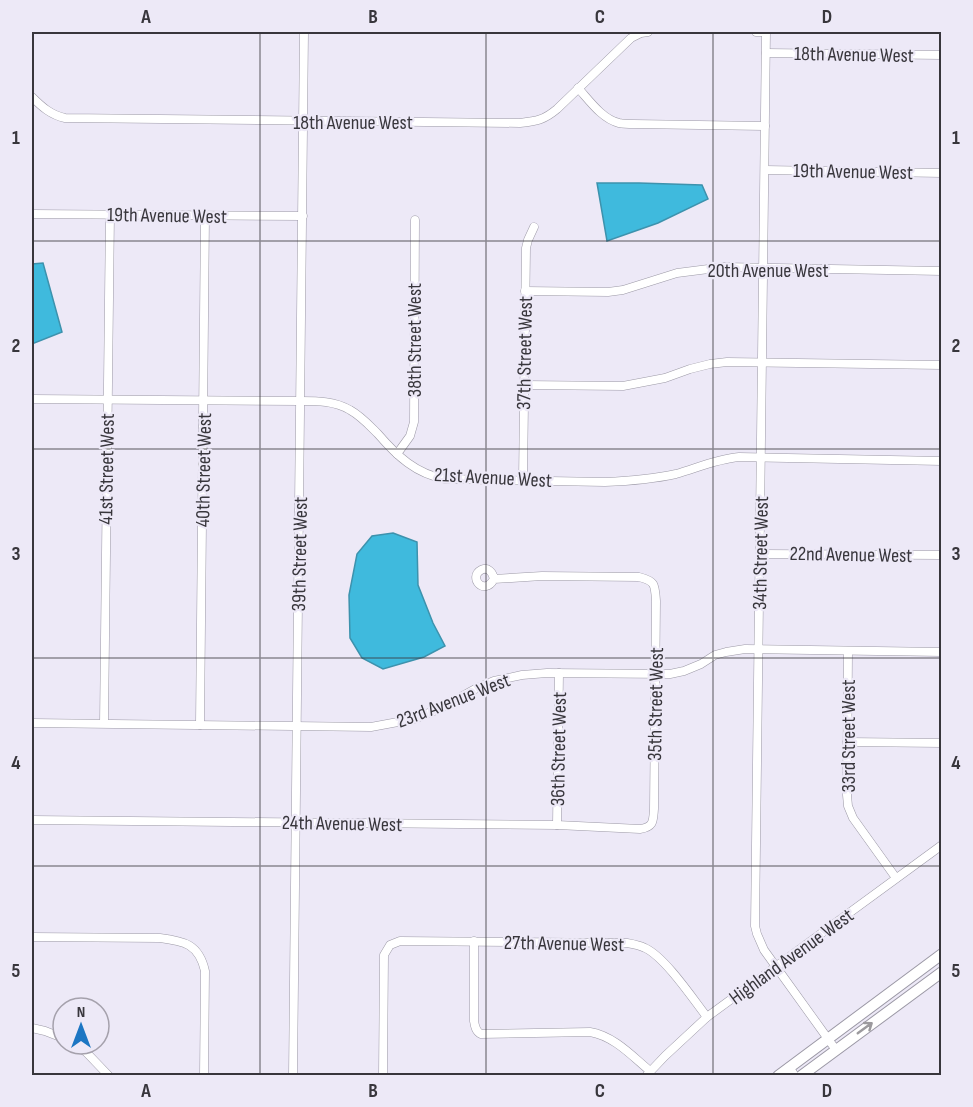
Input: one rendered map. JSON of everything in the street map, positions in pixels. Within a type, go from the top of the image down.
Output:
[{"type":"street","name":"39th Street West","points":[[293,1076],[304,32]]},
{"type":"street","name":"18th Avenue West","points":[[32,97],[45,110],[65,118],[534,122],[547,117],[631,38],[648,32]]},
{"type":"street","points":[[756,32],[766,32]]},
{"type":"street","name":"34th Street West","points":[[766,32],[755,926],[760,943],[836,1050]]},
{"type":"street","name":"18th Avenue West","points":[[766,53],[942,55]]},
{"type":"street","points":[[578,88],[601,112],[620,123],[765,126]]},
{"type":"street","name":"19th Avenue West","points":[[765,170],[942,173]]},
{"type":"street","name":"19th Avenue West","points":[[32,214],[303,216]]},
{"type":"street","name":"41st Street West","points":[[104,723],[110,214]]},
{"type":"street","name":"40th Street West","points":[[200,725],[205,216]]},
{"type":"street","name":"38th Street West","points":[[397,454],[410,436],[414,422],[415,220]]},
{"type":"street","name":"37th Street West","points":[[523,480],[526,248],[534,227]]},
{"type":"street","name":"20th Avenue West","points":[[525,291],[609,292],[623,290],[677,273],[724,267],[942,271]]},
{"type":"street","points":[[524,385],[623,386],[665,378],[710,364],[727,362],[942,365]]},
{"type":"street","name":"21st Avenue West","points":[[32,399],[333,403],[351,410],[363,419],[409,465],[425,474],[439,478],[467,480],[630,481],[677,473],[724,458],[739,457],[942,461]]},
{"type":"street","name":"22nd Avenue West","points":[[760,554],[942,555]]},
{"type":"street","name":"35th Street West","points":[[494,579],[542,576],[639,577],[651,580],[653,583],[656,589],[656,674],[654,809],[651,825]]},
{"type":"street","name":"23rd Avenue West","points":[[32,723],[371,726],[403,722],[426,715],[477,688],[494,681],[522,675],[670,674],[684,671],[715,655],[726,652],[759,650],[942,652]]},
{"type":"street","name":"33rd Street West","points":[[848,651],[848,806],[853,818],[896,878]]},
{"type":"street","name":"36th Street West","points":[[557,825],[559,673]]},
{"type":"street","points":[[847,742],[942,743]]},
{"type":"street","name":"24th Avenue West","points":[[32,820],[557,825],[640,829],[651,825]]},
{"type":"street","name":"Highland Avenue West","points":[[648,1073],[707,1017],[942,845]]},
{"type":"street","points":[[32,937],[160,938],[185,942],[193,948],[201,958],[205,971],[204,1076]]},
{"type":"street","name":"27th Avenue West","points":[[383,1076],[384,955],[390,945],[400,940],[627,943],[636,945],[661,959],[707,1017]]},
{"type":"street","points":[[474,941],[474,1021],[479,1033],[596,1033],[614,1041],[648,1073]]},
{"type":"street","points":[[777,1076],[792,1071],[828,1038],[942,954]]},
{"type":"street","points":[[801,1076],[942,972]]},
{"type":"street","points":[[32,1028],[51,1033]]},
{"type":"street","points":[[90,1056],[109,1076]]},
{"type":"water","points":[[597,183],[702,185],[708,199],[658,223],[607,241]]},
{"type":"water","points":[[43,263],[62,332],[32,344],[32,264]]},
{"type":"water","points":[[393,533],[417,542],[418,585],[445,646],[424,657],[383,669],[362,658],[350,638],[349,595],[357,554],[372,536]]}]
